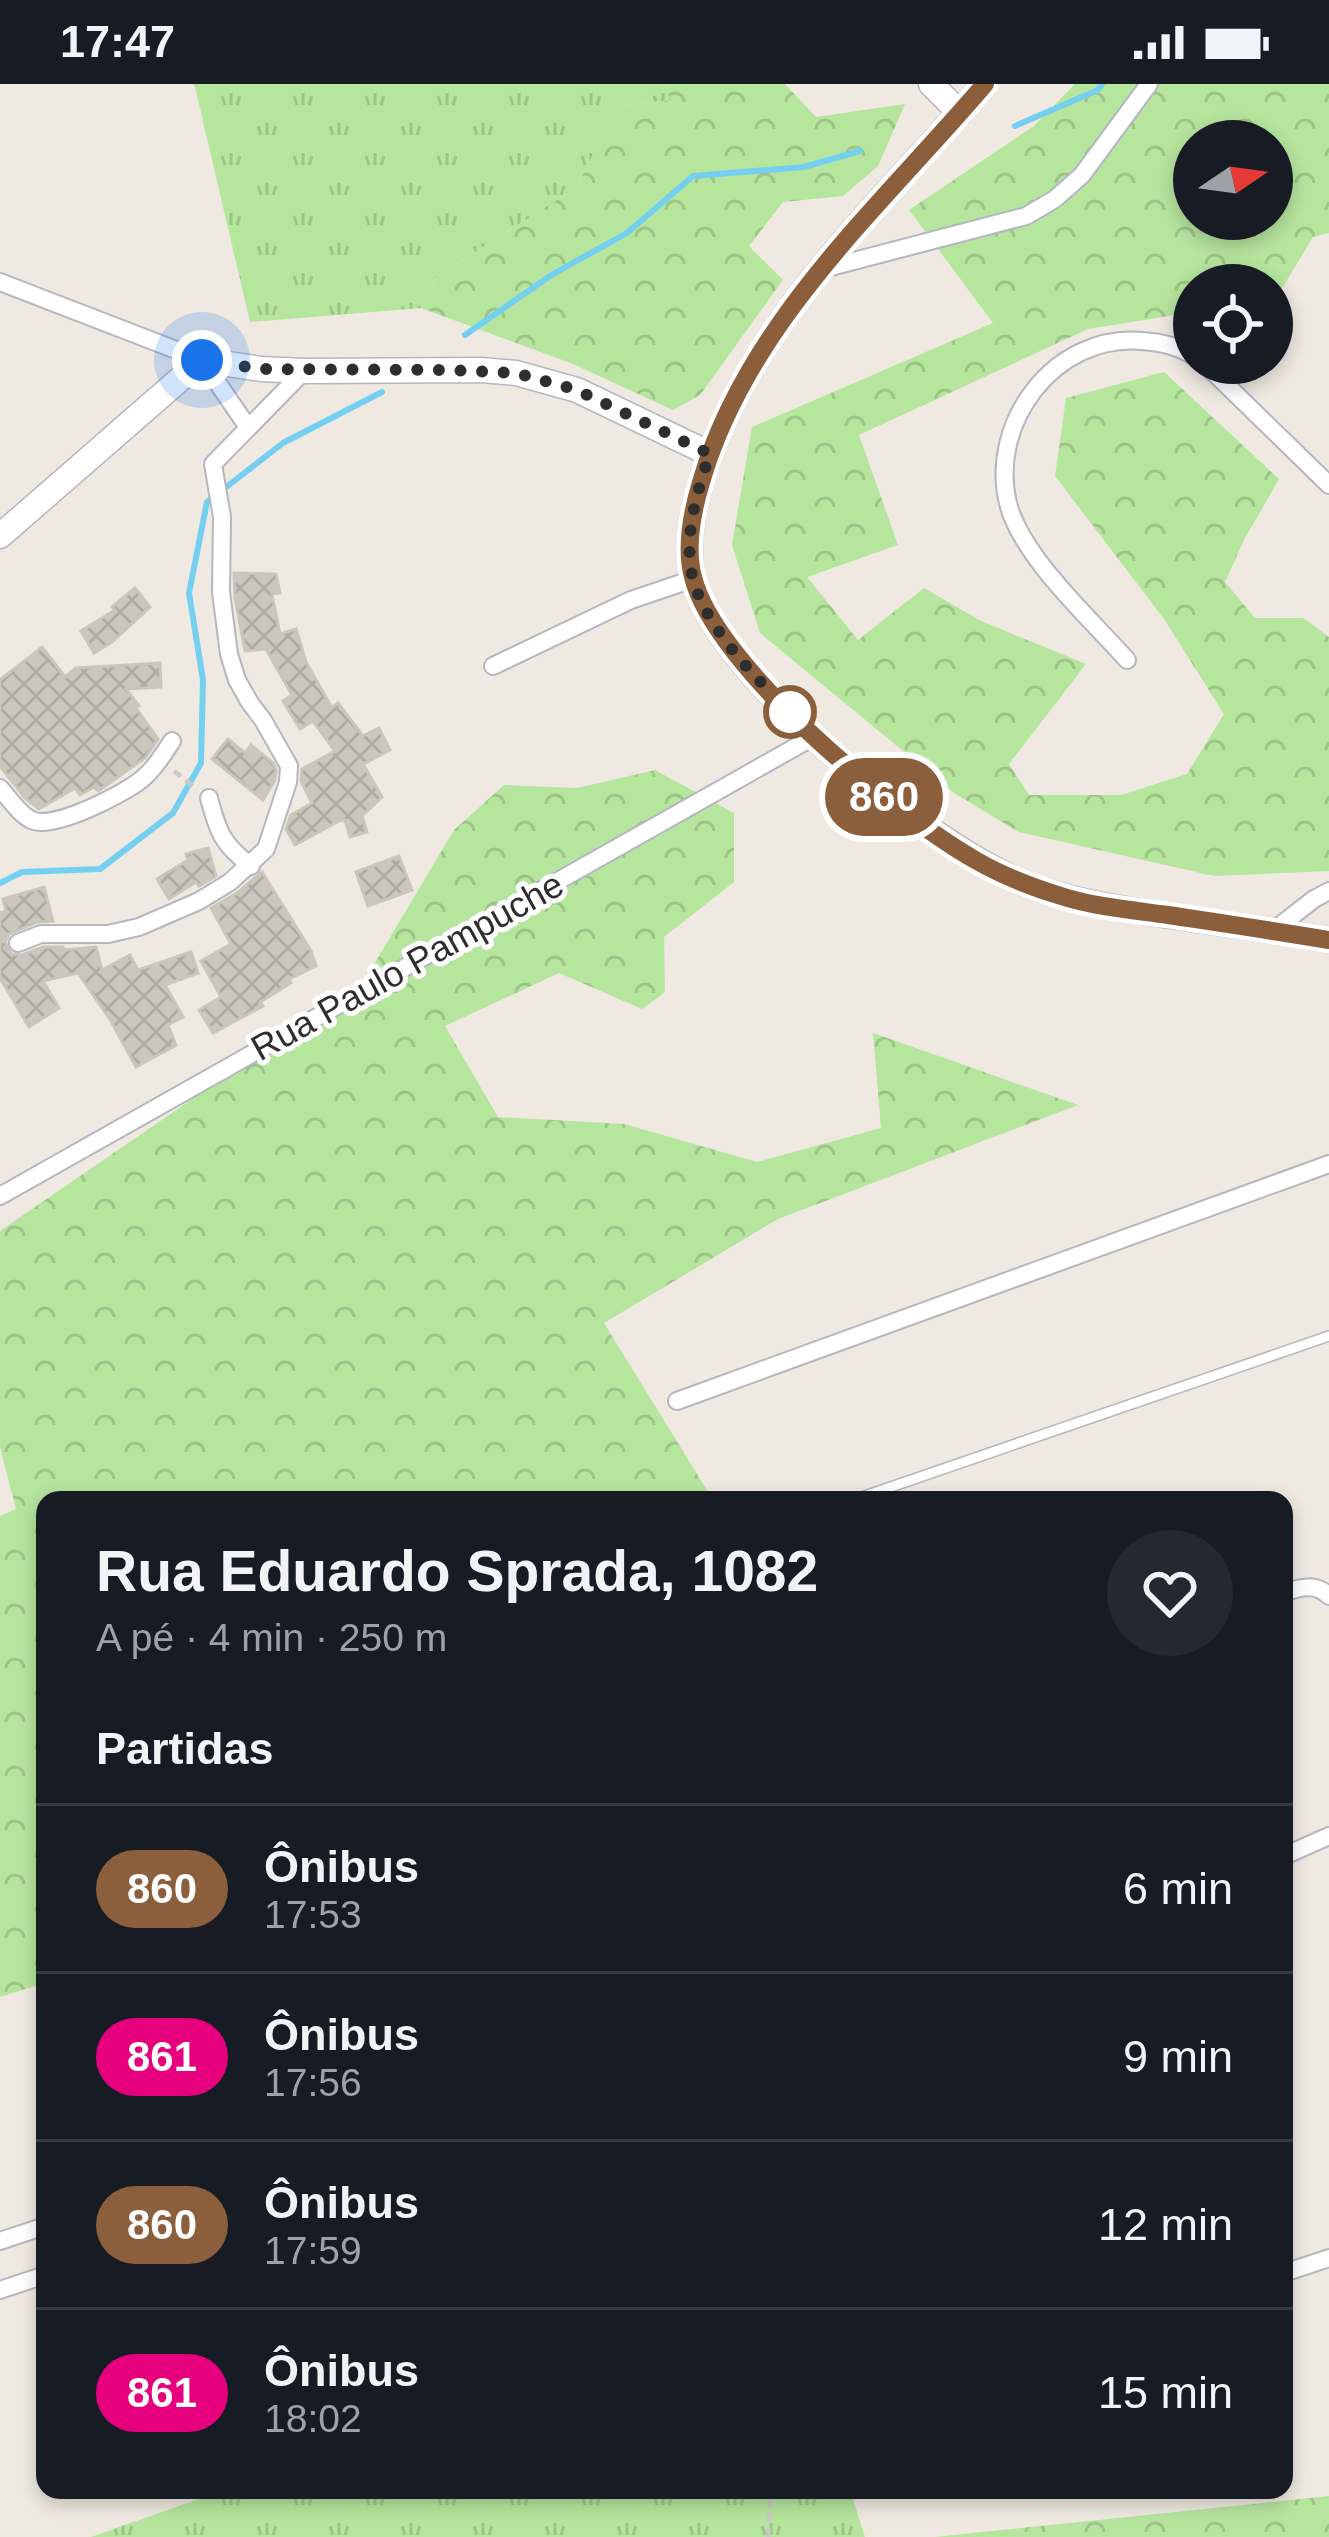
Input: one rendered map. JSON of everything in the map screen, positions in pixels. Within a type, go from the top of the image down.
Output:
[{"type":"main road","points":[[932,84],[960,113]]},
{"type":"main road","points":[[985,84],[822,269],[763,351],[710,454],[695,506],[693,579],[735,652],[815,736],[932,833],[981,864],[1065,898],[1106,907],[1329,940]]},
{"type":"main road","points":[[0,536],[202,360],[261,369],[516,373],[577,390],[710,454]]},
{"type":"street","points":[[822,269],[1026,216],[1082,175],[1149,84]]},
{"type":"street","points":[[0,282],[202,360],[247,426]]},
{"type":"street","points":[[1126,660],[1035,557],[1020,532],[1009,505],[1009,445],[1017,414],[1039,381],[1064,360],[1125,339],[1173,347]]},
{"type":"street","points":[[18,943],[41,934],[108,934],[139,927],[199,901],[251,866],[266,849],[289,766],[250,703],[229,654],[213,464],[304,370]]},
{"type":"street","points":[[1226,384],[1329,484]]},
{"type":"street","points":[[493,666],[631,600],[693,579]]},
{"type":"street","name":"Rua Paulo Pampuche","points":[[0,1196],[815,736]]},
{"type":"street","points":[[0,788],[27,818],[45,822],[122,793],[145,778],[172,741]]},
{"type":"street","points":[[208,798],[220,836],[251,866]]},
{"type":"street","points":[[1274,931],[1329,891]]},
{"type":"street","points":[[676,1401],[1329,1164]]},
{"type":"street","points":[[1293,1589],[1313,1587],[1329,1596]]},
{"type":"street","points":[[1293,1852],[1329,1836]]},
{"type":"street","points":[[0,2241],[36,2229]]},
{"type":"street","points":[[1293,2270],[1329,2258]]},
{"type":"street","points":[[0,2290],[36,2278]]},
{"type":"lane","points":[[879,1491],[1329,1336]]},
{"type":"path","points":[[159,760],[208,798]]},
{"type":"path","points":[[767,2537],[770,2499]]},
{"type":"green space","points":[[193,84],[665,84],[672,100],[618,106],[576,188],[439,275],[421,308],[250,322]]},
{"type":"green space","points":[[665,84],[785,84],[816,117],[905,104],[878,166],[843,196],[783,202],[749,246],[783,280],[700,395],[673,410],[573,364],[421,308],[439,275],[576,188],[618,106],[671,100]]},
{"type":"green space","points":[[1075,84],[1329,84],[1329,233],[1313,237],[1293,270],[1293,264],[1173,264],[1173,315],[1088,329],[859,435],[898,545],[807,577],[858,640],[924,588],[981,621],[1086,664],[1009,764],[1029,795],[1121,795],[1187,774],[1224,714],[1164,619],[1055,476],[1066,398],[1164,372],[1279,479],[1225,582],[1255,618],[1303,618],[1329,637],[1329,871],[1214,876],[1019,832],[954,793],[760,633],[732,545],[752,427],[993,323],[909,210],[1034,126]]},
{"type":"green space","points":[[655,770],[734,813],[734,882],[664,937],[665,992],[642,1009],[559,973],[445,1026],[498,1117],[624,1124],[757,1162],[881,1128],[873,1033],[1078,1105],[778,1219],[604,1323],[707,1491],[36,1491],[36,1986],[0,1997],[0,1516],[16,1509],[0,1447],[0,1231],[364,981],[454,830],[504,785],[577,788]]},
{"type":"green space","points":[[1329,2496],[1329,2537],[935,2537]]},
{"type":"green space","points":[[199,2499],[853,2499],[865,2537],[91,2537]]},
{"type":"building","points":[[234,573],[276,574],[280,593],[272,594],[280,634],[296,629],[306,662],[332,708],[338,703],[363,736],[379,728],[390,750],[363,764],[382,797],[362,816],[367,832],[350,837],[345,820],[339,821],[295,845],[286,829],[291,815],[312,803],[301,781],[302,769],[335,751],[313,721],[300,729],[283,701],[292,695],[266,649],[245,651]]},
{"type":"building","points":[[135,588],[150,607],[94,653],[81,631],[115,610],[112,607]]},
{"type":"building","points":[[42,647],[65,677],[76,668],[160,663],[161,687],[126,689],[158,739],[145,758],[98,791],[94,787],[80,795],[75,788],[39,809],[0,766],[0,680]]},
{"type":"building","points":[[228,739],[245,753],[251,745],[273,763],[275,780],[263,800],[212,759]]},
{"type":"building","points":[[208,848],[216,876],[169,899],[157,879],[188,860],[186,854]]},
{"type":"building","points":[[399,856],[412,890],[368,906],[356,872]]},
{"type":"building","points":[[262,872],[316,966],[289,979],[291,983],[260,1002],[263,1006],[213,1033],[199,1010],[221,997],[201,961],[231,944],[211,908]]},
{"type":"building","points":[[44,887],[53,921],[9,934],[5,942],[11,954],[43,947],[96,947],[102,970],[130,955],[138,970],[191,952],[198,973],[165,985],[183,1017],[168,1025],[176,1045],[136,1067],[78,973],[43,981],[59,1008],[29,1027],[0,978],[0,913],[6,911],[3,899]]},
{"type":"waterway","points":[[1015,126],[1098,90],[1102,84]]},
{"type":"waterway","points":[[465,335],[553,274],[627,233],[693,176],[804,167],[860,151]]},
{"type":"waterway","points":[[0,883],[22,872],[100,869],[173,813],[201,763],[203,680],[189,593],[207,502],[283,443],[382,392]]},
{"type":"bus line","name":"860","points":[[985,84],[822,269],[763,351],[720,430],[701,481],[690,558],[693,579],[735,652],[815,736],[904,812],[981,864],[1065,898],[1106,907],[1329,940]]},
{"type":"route","points":[[202,360],[261,369],[516,373],[577,390],[710,454],[695,506],[693,579],[735,652],[797,719],[790,712]]}]
